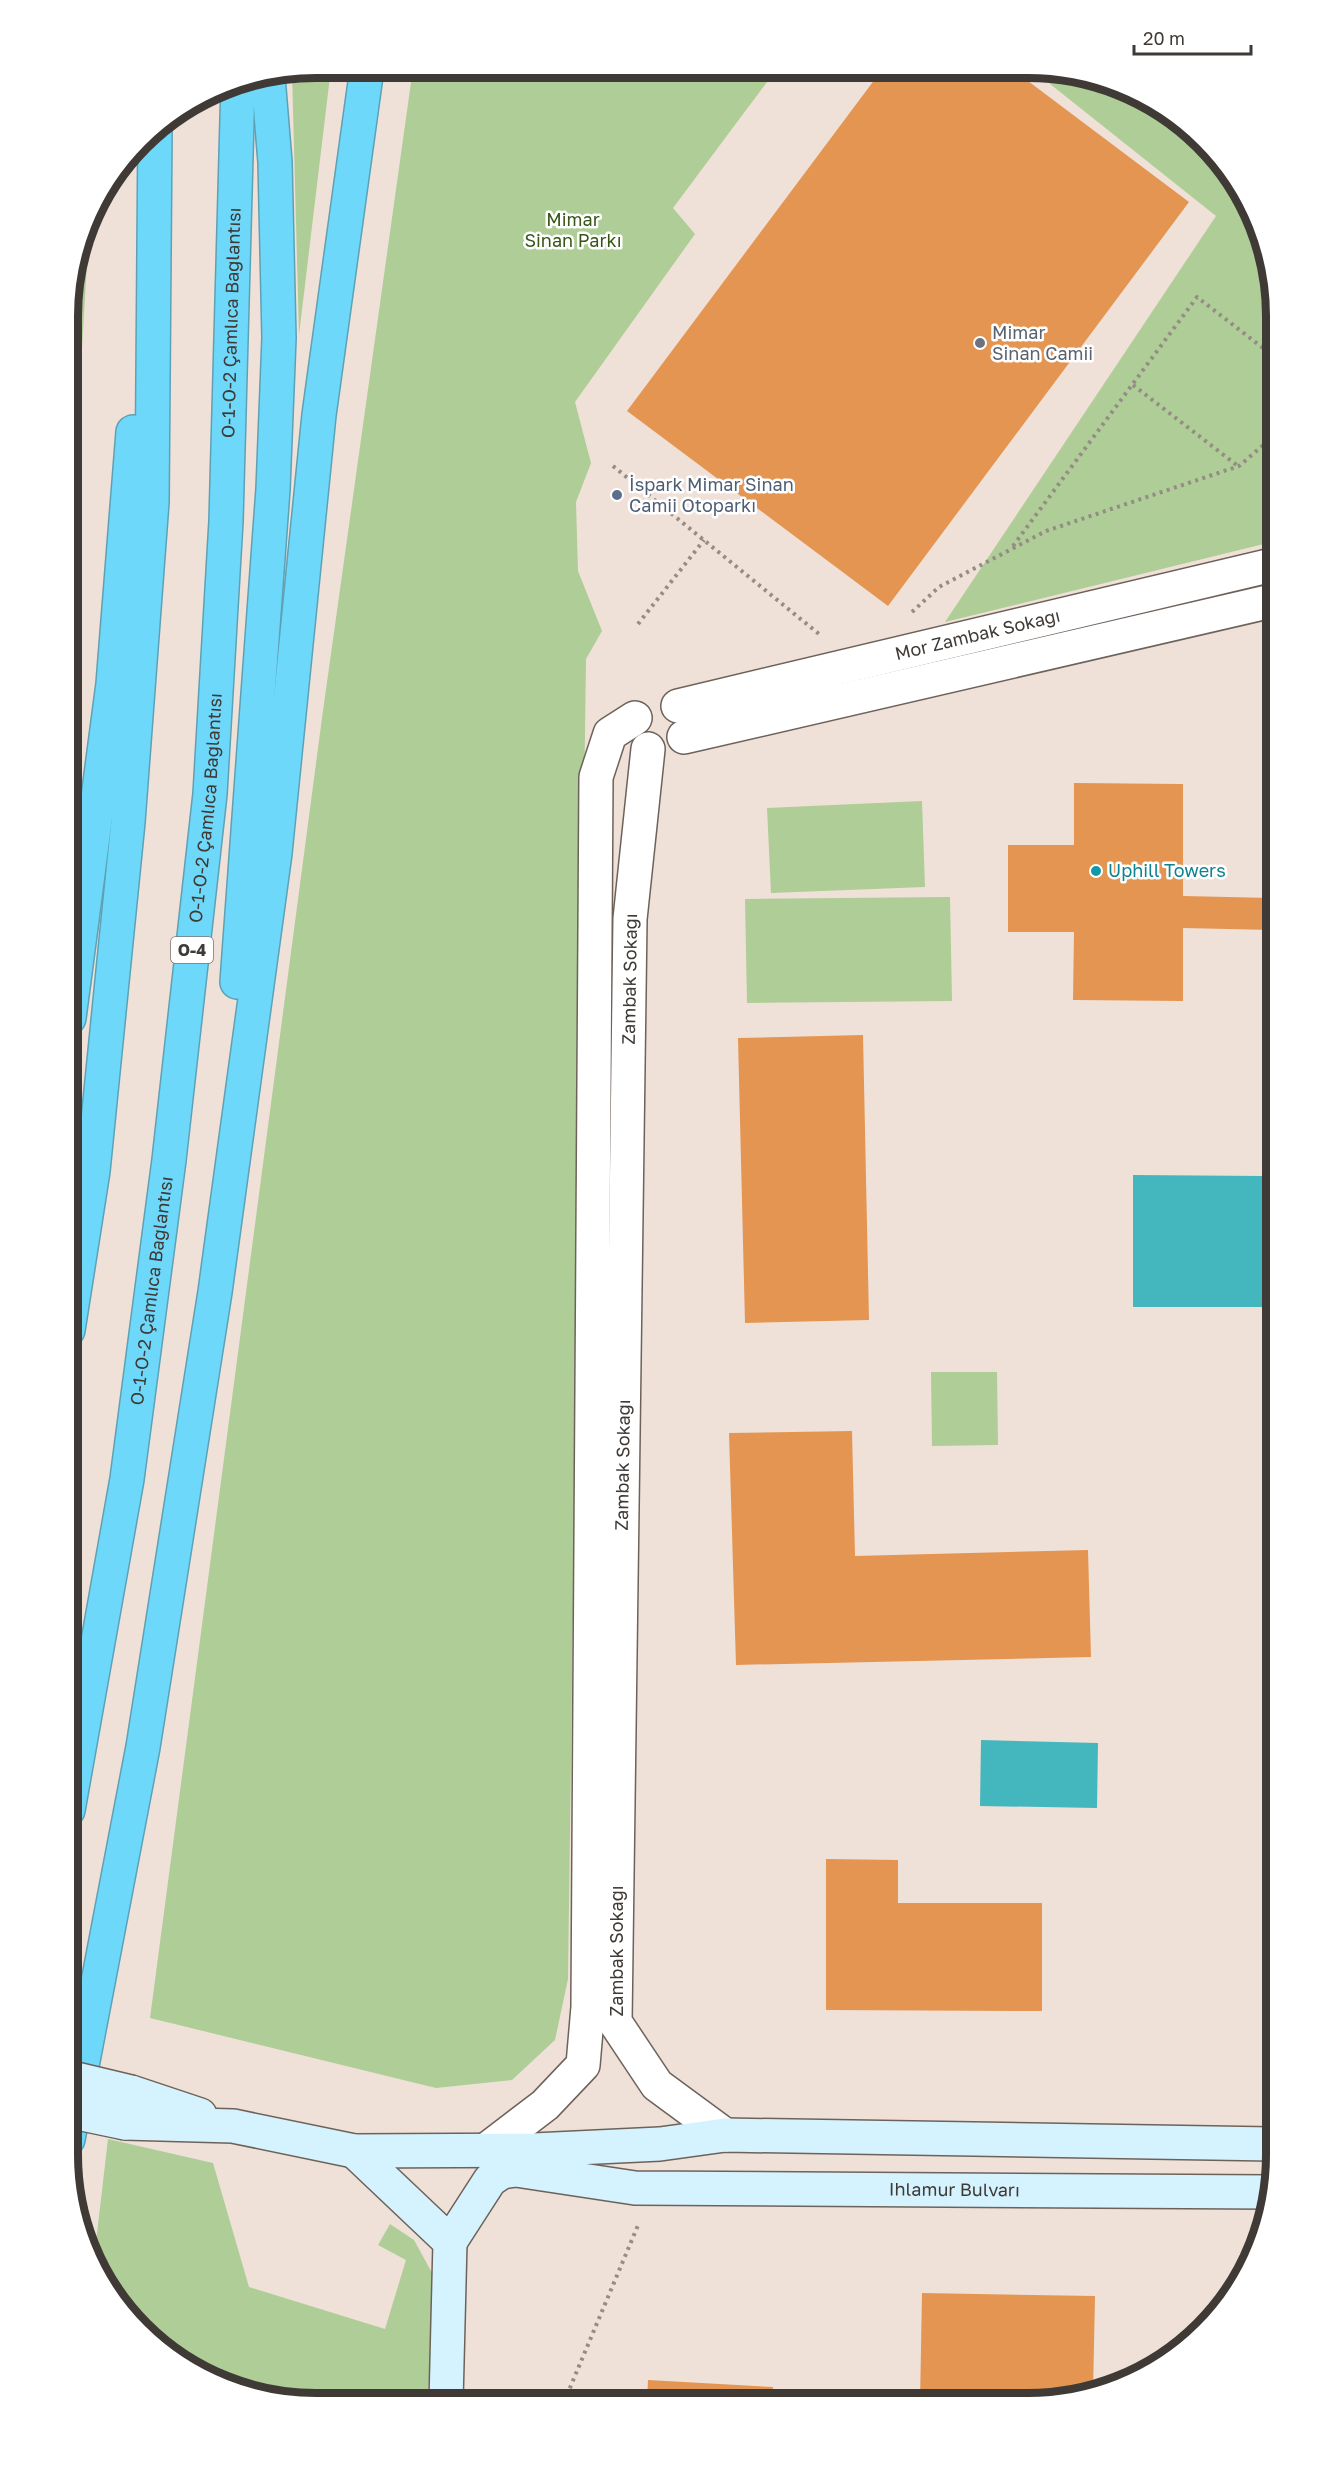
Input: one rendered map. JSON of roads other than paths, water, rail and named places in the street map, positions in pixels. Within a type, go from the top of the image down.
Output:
[{"type":"highway","points":[[78,2087],[143,1747],[215,1292],[275,853],[319,415],[366,78]]},
{"type":"highway","points":[[215,1292],[274,466],[279,338],[275,162],[269,83]]},
{"type":"highway","name":"O-1-O-2 Çamlıca Bağlantısı","points":[[78,1754],[127,1479],[169,1160],[210,794],[226,521],[238,91]]},
{"type":"highway","points":[[78,950],[113,684],[155,141]]},
{"type":"highway","points":[[78,1267],[93,1172],[128,822],[152,502],[155,141]]},
{"type":"main road","points":[[78,2082],[128,2108]]},
{"type":"main road","points":[[78,2110],[128,2108],[233,2126],[354,2151],[486,2150],[660,2144],[725,2135],[1266,2144]]},
{"type":"main road","points":[[354,2151],[450,2242],[446,2393]]},
{"type":"main road","name":"Ihlamur Bulvarı","points":[[450,2242],[490,2180],[502,2172],[516,2170],[643,2188],[1263,2192]]},
{"type":"street","name":"Mor Zambak Sokağı","points":[[681,722],[856,664],[1266,566]]},
{"type":"street","name":"Mor Zambak Sokağı","points":[[681,722],[1266,602]]},
{"type":"street","points":[[662,699],[681,722],[672,749],[656,751],[648,749],[636,736],[634,727],[639,710],[654,700],[662,699]]},
{"type":"street","points":[[486,2150],[545,2105],[583,2065],[588,2007],[596,777],[610,734],[635,718]]},
{"type":"street","name":"Zambak Sokağı","points":[[648,749],[630,919],[615,2022],[657,2085],[725,2135]]},
{"type":"water","points":[[1133,1175],[1263,1176],[1264,1307],[1133,1307]]},
{"type":"water","points":[[981,1740],[1098,1743],[1097,1808],[980,1806]]},
{"type":"place","name":"Mimar Sinan Camii","points":[[980,343]]},
{"type":"place","name":"İspark Mimar Sinan Camii Otoparkı","points":[[617,495]]},
{"type":"place","name":"Uphill Towers","points":[[1096,871]]},
{"type":"park label","name":"Mimar Sinan Parkı","points":[[573,230]]}]
